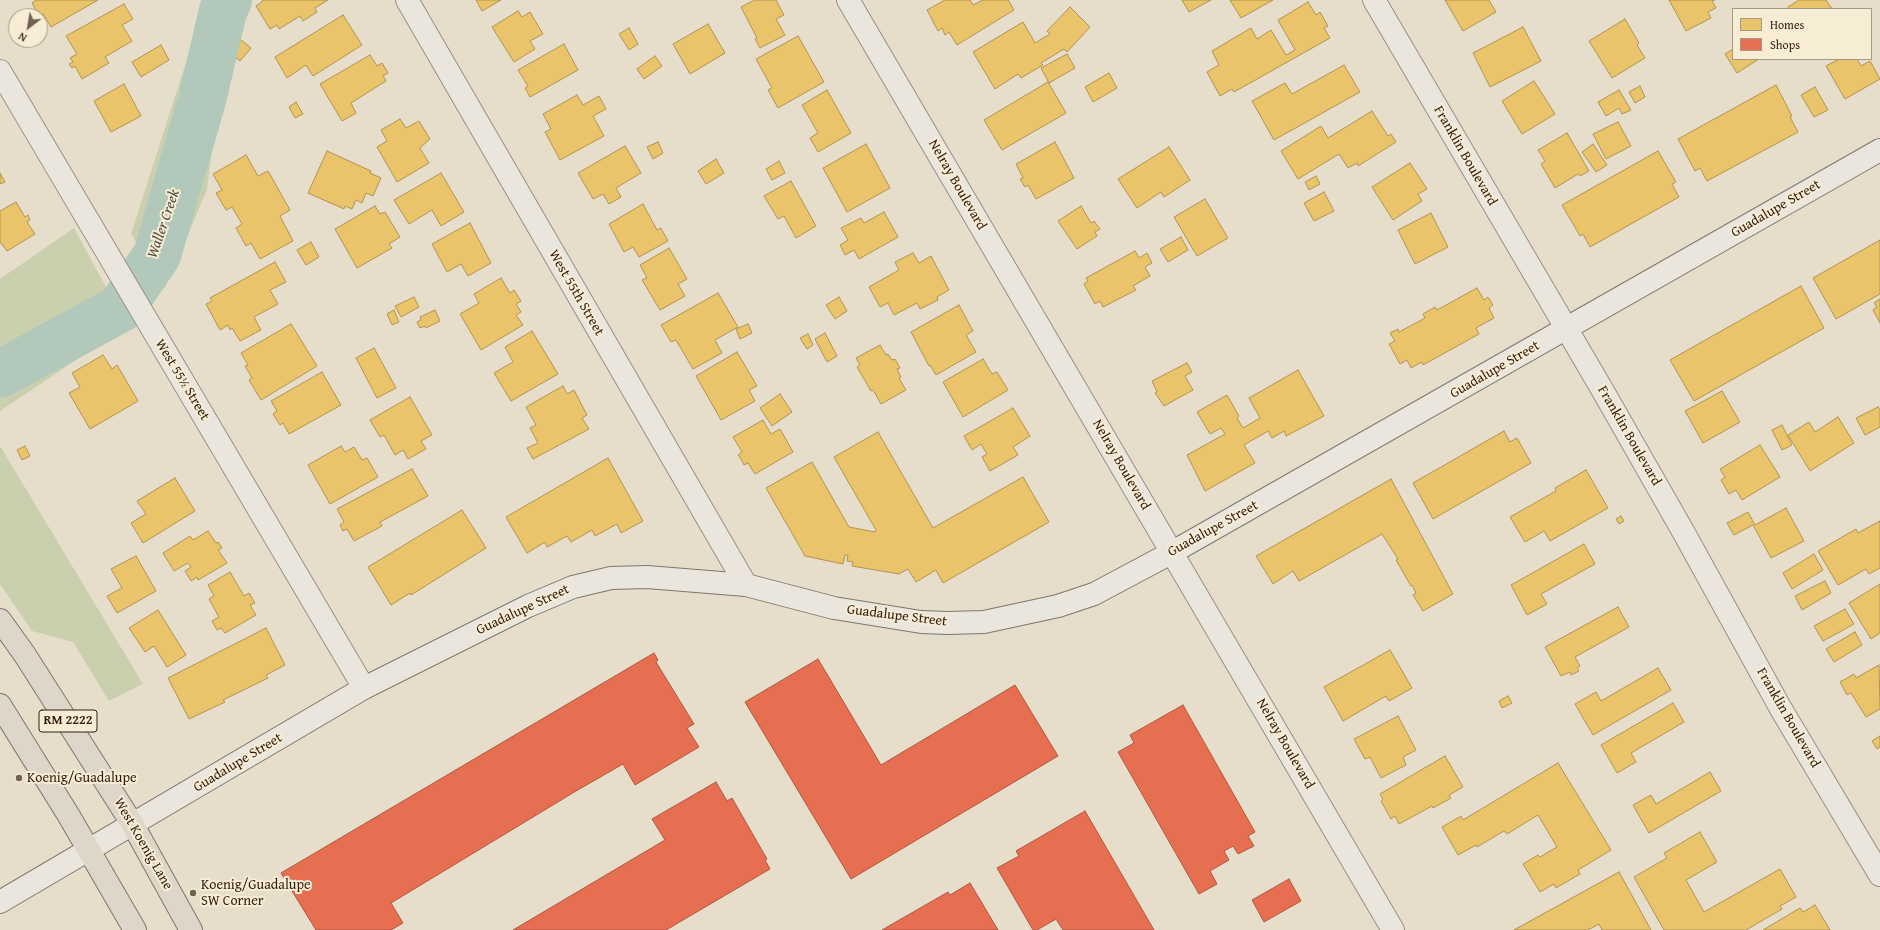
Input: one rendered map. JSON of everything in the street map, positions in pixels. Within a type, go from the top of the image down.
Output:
[{"type":"main road","name":"West Koenig Lane","points":[[0,620],[25,655],[134,825],[191,930]]},
{"type":"main road","name":"RM 2222","points":[[0,706],[90,850],[135,930]]},
{"type":"street","name":"West 55th Street","points":[[407,0],[746,585]]},
{"type":"street","name":"Nelray Boulevard","points":[[848,0],[1393,930]]},
{"type":"street","name":"Franklin Boulevard","points":[[1374,0],[1677,520],[1781,709],[1880,875]]},
{"type":"street","name":"West 55½ Street","points":[[0,71],[364,688]]},
{"type":"street","name":"Guadalupe Street","points":[[0,902],[134,825],[364,688],[528,606],[573,587],[611,578],[647,577],[746,585],[834,608],[874,615],[948,624],[984,622],[1058,606],[1094,594],[1171,553],[1566,330],[1880,150]]},
{"type":"green space","points":[[206,0],[249,0],[224,53],[207,190],[165,288],[131,234]]},
{"type":"green space","points":[[74,228],[127,326],[0,411],[0,279]]},
{"type":"green space","points":[[0,446],[143,684],[109,701],[73,642],[32,631],[0,584]]},
{"type":"building: Homes","points":[[36,0],[98,0],[51,27],[48,22],[48,8],[35,8],[32,3]]},
{"type":"building: Homes","points":[[262,0],[328,0],[315,8],[317,12],[303,21],[300,16],[279,29],[277,25],[270,29],[256,6],[263,1]]},
{"type":"building: Homes","points":[[476,0],[501,0],[482,11]]},
{"type":"building: Homes","points":[[755,0],[776,0],[784,15],[776,19],[785,35],[760,48],[755,39],[757,38],[741,7]]},
{"type":"building: Homes","points":[[945,0],[970,0],[973,5],[983,0],[1008,0],[1014,10],[957,45],[949,32],[945,35],[942,28],[938,31],[927,10]]},
{"type":"building: Homes","points":[[1182,0],[1211,0],[1189,12]]},
{"type":"building: Homes","points":[[1230,0],[1273,0],[1241,18]]},
{"type":"building: Homes","points":[[1445,0],[1489,0],[1496,12],[1463,31]]},
{"type":"building: Homes","points":[[1669,0],[1715,0],[1712,1],[1716,8],[1708,12],[1711,18],[1686,31]]},
{"type":"building: Homes","points":[[1799,0],[1826,0],[1831,8],[1788,8]]},
{"type":"building: Homes","points":[[1308,2],[1316,15],[1320,12],[1328,26],[1324,28],[1330,38],[1234,92],[1232,89],[1220,96],[1207,72],[1219,65],[1212,51],[1251,28],[1257,39],[1271,30],[1286,55],[1295,50],[1278,20]]},
{"type":"building: Homes","points":[[124,4],[133,19],[122,25],[132,41],[105,57],[109,63],[82,79],[75,66],[72,68],[69,64],[73,62],[70,58],[77,54],[66,36]]},
{"type":"building: Homes","points":[[1070,7],[1090,27],[1067,52],[1064,49],[1041,63],[1043,65],[1021,78],[1018,74],[995,89],[973,52],[1023,22],[1035,43],[1050,34],[1047,31]]},
{"type":"building: Homes","points":[[518,11],[522,17],[530,12],[543,34],[530,41],[535,49],[514,62],[492,27]]},
{"type":"building: Homes","points":[[343,15],[362,45],[313,76],[306,65],[287,78],[275,57]]},
{"type":"building: Homes","points":[[1625,19],[1639,43],[1637,45],[1645,58],[1612,78],[1589,41]]},
{"type":"building: Homes","points":[[708,24],[725,53],[690,74],[673,44]]},
{"type":"building: Homes","points":[[1523,27],[1541,61],[1490,87],[1473,53]]},
{"type":"building: Homes","points":[[629,28],[638,44],[629,50],[619,34]]},
{"type":"building: Homes","points":[[798,36],[824,82],[778,108],[768,90],[772,88],[756,59]]},
{"type":"building: Homes","points":[[240,39],[251,48],[240,61],[229,52]]},
{"type":"building: Homes","points":[[564,44],[578,70],[530,97],[525,88],[528,86],[518,70]]},
{"type":"building: Homes","points":[[161,45],[169,60],[141,77],[132,62]]},
{"type":"building: Homes","points":[[1732,50],[1732,60],[1757,60],[1737,73],[1725,54]]},
{"type":"building: Homes","points":[[1067,54],[1075,68],[1049,83],[1041,68]]},
{"type":"building: Homes","points":[[370,55],[377,66],[382,63],[388,73],[383,76],[386,81],[351,103],[356,113],[342,121],[320,84]]},
{"type":"building: Homes","points":[[655,56],[662,66],[644,79],[637,69]]},
{"type":"building: Homes","points":[[1837,60],[1858,60],[1861,66],[1870,61],[1880,79],[1845,99],[1826,66]]},
{"type":"building: Homes","points":[[1344,65],[1360,92],[1274,140],[1252,101],[1285,83],[1292,94]]},
{"type":"building: Homes","points":[[1109,73],[1117,88],[1093,102],[1085,87]]},
{"type":"building: Homes","points":[[1534,81],[1555,114],[1522,134],[1502,101]]},
{"type":"building: Homes","points":[[1048,82],[1066,113],[1002,150],[984,120]]},
{"type":"building: Homes","points":[[124,84],[141,116],[111,132],[94,101]]},
{"type":"building: Homes","points":[[1776,85],[1792,116],[1790,117],[1798,132],[1707,181],[1700,168],[1695,171],[1678,139]]},
{"type":"building: Homes","points":[[1640,86],[1645,97],[1635,103],[1629,92]]},
{"type":"building: Homes","points":[[1815,87],[1828,110],[1814,117],[1801,95]]},
{"type":"building: Homes","points":[[827,90],[851,133],[818,152],[810,138],[818,133],[802,105]]},
{"type":"building: Homes","points":[[1619,90],[1631,110],[1622,114],[1619,108],[1606,116],[1598,102]]},
{"type":"building: Homes","points":[[577,95],[583,105],[599,96],[606,109],[593,116],[604,136],[560,160],[545,132],[551,129],[543,114]]},
{"type":"building: Homes","points":[[296,102],[303,114],[295,118],[289,107]]},
{"type":"building: Homes","points":[[1372,111],[1388,136],[1391,134],[1396,142],[1358,166],[1357,163],[1348,168],[1339,154],[1298,179],[1281,151],[1321,126],[1328,138]]},
{"type":"building: Homes","points":[[400,119],[406,128],[419,121],[430,139],[420,148],[429,163],[397,182],[377,147],[387,141],[381,130]]},
{"type":"building: Homes","points":[[1618,122],[1631,146],[1606,159],[1593,134]]},
{"type":"building: Homes","points":[[1567,133],[1589,171],[1580,176],[1578,174],[1555,188],[1541,164],[1545,161],[1538,150]]},
{"type":"building: Homes","points":[[658,142],[663,153],[653,159],[647,147]]},
{"type":"building: Homes","points":[[1055,142],[1074,178],[1036,199],[1028,185],[1025,187],[1020,179],[1023,178],[1016,164]]},
{"type":"building: Homes","points":[[866,144],[890,188],[847,212],[823,168]]},
{"type":"building: Homes","points":[[1593,144],[1607,165],[1596,172],[1582,152]]},
{"type":"building: Homes","points":[[625,146],[641,173],[616,188],[621,197],[609,204],[603,194],[593,199],[578,173]]},
{"type":"building: Homes","points":[[1169,147],[1190,180],[1164,197],[1161,192],[1137,208],[1118,179]]},
{"type":"building: Homes","points":[[327,151],[371,171],[370,173],[381,178],[373,196],[366,193],[362,203],[356,200],[352,209],[345,206],[344,209],[308,193]]},
{"type":"building: Homes","points":[[1658,151],[1676,182],[1672,184],[1679,197],[1590,247],[1583,234],[1580,236],[1562,205]]},
{"type":"building: Homes","points":[[246,155],[258,176],[268,171],[290,210],[280,216],[293,241],[260,259],[251,243],[246,246],[236,228],[242,224],[232,207],[226,210],[216,193],[222,190],[213,174]]},
{"type":"building: Homes","points":[[716,159],[724,173],[706,184],[698,171]]},
{"type":"building: Homes","points":[[779,161],[785,173],[772,180],[766,169]]},
{"type":"building: Homes","points":[[1410,163],[1427,189],[1418,194],[1422,201],[1393,220],[1372,187]]},
{"type":"building: Homes","points":[[0,173],[5,182],[0,184]]},
{"type":"building: Homes","points":[[441,173],[464,212],[441,226],[432,210],[409,224],[394,200]]},
{"type":"building: Homes","points":[[1316,176],[1320,184],[1309,190],[1305,182]]},
{"type":"building: Homes","points":[[791,181],[816,226],[796,238],[784,216],[778,219],[764,196]]},
{"type":"building: Homes","points":[[1324,192],[1334,211],[1314,221],[1304,203]]},
{"type":"building: Homes","points":[[1205,199],[1228,238],[1197,256],[1174,217]]},
{"type":"building: Homes","points":[[16,202],[25,217],[28,215],[30,220],[27,222],[35,234],[7,251],[0,242],[0,211]]},
{"type":"building: Homes","points":[[643,204],[657,230],[661,228],[668,241],[639,257],[633,247],[624,252],[609,224]]},
{"type":"building: Homes","points":[[375,206],[380,214],[385,212],[400,237],[389,244],[392,248],[357,268],[335,229]]},
{"type":"building: Homes","points":[[1081,206],[1091,223],[1094,221],[1100,229],[1095,232],[1097,236],[1077,249],[1058,221]]},
{"type":"building: Homes","points":[[884,212],[898,237],[859,259],[854,250],[845,255],[840,245],[848,240],[841,228],[861,218],[864,223]]},
{"type":"building: Homes","points":[[1431,213],[1448,247],[1415,264],[1398,230]]},
{"type":"building: Homes","points":[[470,223],[491,263],[468,276],[461,264],[447,272],[432,244]]},
{"type":"building: Homes","points":[[1181,237],[1188,250],[1168,262],[1160,249]]},
{"type":"building: Homes","points":[[1880,240],[1880,294],[1836,319],[1813,278]]},
{"type":"building: Homes","points":[[311,242],[319,257],[306,265],[297,250]]},
{"type":"building: Homes","points":[[669,248],[687,279],[678,284],[685,296],[660,310],[642,280],[647,278],[640,265]]},
{"type":"building: Homes","points":[[1135,251],[1139,258],[1147,253],[1152,263],[1145,267],[1150,276],[1133,286],[1136,290],[1103,307],[1100,301],[1095,304],[1084,284],[1088,281],[1086,278]]},
{"type":"building: Homes","points":[[913,253],[919,263],[931,256],[949,290],[937,297],[938,300],[920,309],[917,303],[894,315],[888,303],[880,307],[869,287],[899,270],[895,262]]},
{"type":"building: Homes","points":[[275,262],[286,282],[270,290],[278,304],[254,317],[261,330],[240,341],[232,328],[230,330],[228,325],[220,330],[206,304],[212,301],[210,298]]},
{"type":"building: Homes","points":[[501,278],[510,293],[514,290],[521,301],[516,304],[521,312],[516,315],[523,325],[481,350],[460,314],[479,303],[474,294]]},
{"type":"building: Homes","points":[[1801,286],[1824,328],[1694,401],[1670,360]]},
{"type":"building: Homes","points":[[1477,288],[1484,300],[1488,297],[1493,305],[1489,308],[1494,318],[1476,328],[1479,334],[1423,365],[1422,362],[1411,368],[1407,360],[1400,364],[1389,344],[1395,341],[1390,333],[1398,329],[1399,332],[1425,318],[1423,314],[1435,307],[1437,310]]},
{"type":"building: Homes","points":[[718,293],[738,327],[715,340],[722,353],[693,369],[676,340],[671,342],[661,325]]},
{"type":"building: Homes","points":[[414,297],[419,307],[401,317],[395,306]]},
{"type":"building: Homes","points":[[839,297],[847,311],[835,319],[826,305]]},
{"type":"building: Homes","points":[[1880,299],[1880,323],[1873,310],[1877,307],[1874,303]]},
{"type":"building: Homes","points":[[959,305],[973,331],[966,335],[976,352],[936,375],[930,365],[929,366],[911,332]]},
{"type":"building: Homes","points":[[394,310],[399,322],[392,325],[387,314]]},
{"type":"building: Homes","points":[[435,310],[440,321],[426,328],[425,326],[420,328],[417,322],[421,320],[420,317]]},
{"type":"building: Homes","points":[[291,324],[317,366],[261,400],[249,380],[252,378],[245,366],[248,365],[241,353]]},
{"type":"building: Homes","points":[[748,324],[752,333],[740,339],[736,329]]},
{"type":"building: Homes","points":[[532,331],[558,374],[511,401],[494,373],[513,362],[505,347]]},
{"type":"building: Homes","points":[[825,333],[837,356],[827,362],[815,339]]},
{"type":"building: Homes","points":[[808,334],[813,345],[807,349],[800,338]]},
{"type":"building: Homes","points":[[880,345],[886,355],[888,354],[892,360],[895,359],[900,368],[897,369],[901,377],[899,378],[906,390],[881,404],[873,390],[871,391],[857,367],[860,365],[856,358]]},
{"type":"building: Homes","points":[[374,348],[396,388],[377,398],[356,358]]},
{"type":"building: Homes","points":[[737,352],[757,386],[749,390],[755,401],[721,420],[696,376]]},
{"type":"building: Homes","points":[[103,355],[112,369],[117,365],[138,401],[90,429],[69,393],[80,387],[72,373]]},
{"type":"building: Homes","points":[[983,359],[992,374],[997,372],[1008,390],[963,417],[943,382]]},
{"type":"building: Homes","points":[[1187,363],[1192,372],[1185,376],[1193,390],[1164,406],[1155,393],[1157,392],[1152,381]]},
{"type":"building: Homes","points":[[1298,370],[1324,416],[1286,436],[1284,431],[1272,438],[1268,431],[1244,445],[1255,463],[1205,491],[1187,455],[1225,434],[1221,428],[1210,434],[1197,412],[1227,395],[1239,416],[1237,418],[1243,428],[1260,418],[1249,398]]},
{"type":"building: Homes","points":[[322,372],[341,405],[289,434],[283,423],[280,425],[273,414],[277,411],[271,401]]},
{"type":"building: Homes","points":[[563,386],[567,394],[574,390],[587,415],[582,418],[589,429],[533,459],[527,448],[538,443],[530,428],[536,425],[526,407]]},
{"type":"building: Homes","points":[[1722,391],[1740,422],[1703,443],[1685,411]]},
{"type":"building: Homes","points":[[780,394],[792,412],[772,426],[760,408]]},
{"type":"building: Homes","points":[[410,397],[432,435],[421,441],[426,449],[408,459],[403,450],[395,455],[384,435],[380,437],[370,420]]},
{"type":"building: Homes","points":[[1878,407],[1880,410],[1880,427],[1865,435],[1856,418]]},
{"type":"building: Homes","points":[[1013,408],[1030,436],[1013,447],[1018,455],[990,471],[982,457],[987,454],[981,444],[972,450],[964,436]]},
{"type":"building: Homes","points":[[1838,417],[1854,443],[1810,471],[1788,435],[1809,422],[1815,432]]},
{"type":"building: Homes","points":[[763,420],[771,434],[780,429],[793,452],[755,474],[748,463],[744,465],[738,455],[742,452],[733,437]]},
{"type":"building: Homes","points":[[1782,425],[1792,445],[1782,450],[1772,430]]},
{"type":"building: Homes","points":[[1504,431],[1510,442],[1517,438],[1531,463],[1433,519],[1413,483]]},
{"type":"building: Homes","points":[[878,432],[933,528],[1023,477],[1049,522],[943,583],[936,570],[916,582],[908,569],[899,574],[852,566],[853,562],[847,561],[848,555],[845,555],[843,564],[805,556],[766,488],[812,462],[849,527],[875,532],[876,530],[834,457]]},
{"type":"building: Homes","points":[[1760,445],[1780,477],[1742,500],[1736,490],[1729,494],[1721,480],[1725,477],[1720,469]]},
{"type":"building: Homes","points":[[25,446],[30,456],[22,460],[17,450]]},
{"type":"building: Homes","points":[[341,446],[345,452],[354,447],[362,460],[367,458],[378,477],[330,504],[308,465]]},
{"type":"building: Homes","points":[[608,458],[643,521],[621,533],[617,524],[595,536],[592,530],[571,542],[567,536],[547,547],[545,542],[527,553],[506,517]]},
{"type":"building: Homes","points":[[412,469],[428,496],[380,522],[382,526],[354,541],[347,529],[343,531],[340,525],[344,522],[337,509]]},
{"type":"building: Homes","points":[[1586,470],[1608,508],[1550,541],[1544,531],[1525,542],[1510,517],[1556,491],[1555,488]]},
{"type":"building: Homes","points":[[175,478],[195,511],[143,543],[131,523],[146,514],[137,501]]},
{"type":"building: Homes","points":[[1391,479],[1453,594],[1423,611],[1413,595],[1416,593],[1412,585],[1411,586],[1396,560],[1398,559],[1382,534],[1299,581],[1293,571],[1273,584],[1256,556]]},
{"type":"building: Homes","points":[[1786,508],[1804,541],[1771,558],[1753,525],[1734,535],[1727,523],[1748,512],[1755,525]]},
{"type":"building: Homes","points":[[462,510],[486,548],[411,595],[410,593],[391,605],[368,567]]},
{"type":"building: Homes","points":[[1621,516],[1624,521],[1619,524],[1616,519]]},
{"type":"building: Homes","points":[[1880,521],[1880,568],[1869,574],[1866,569],[1838,585],[1818,551],[1856,529],[1858,533]]},
{"type":"building: Homes","points":[[208,531],[216,543],[218,542],[222,548],[218,550],[227,563],[198,580],[197,577],[191,581],[185,571],[191,567],[188,563],[174,571],[163,553],[190,536],[193,540]]},
{"type":"building: Homes","points":[[1584,544],[1595,564],[1541,594],[1547,604],[1527,615],[1511,585]]},
{"type":"building: Homes","points":[[1814,554],[1823,570],[1792,589],[1783,573]]},
{"type":"building: Homes","points":[[136,556],[156,591],[117,613],[107,596],[122,588],[111,569]]},
{"type":"building: Homes","points":[[230,572],[244,596],[249,593],[255,603],[250,605],[256,615],[225,633],[221,628],[217,630],[212,621],[219,617],[209,599],[214,596],[208,585]]},
{"type":"building: Homes","points":[[1825,581],[1831,593],[1802,610],[1795,596]]},
{"type":"building: Homes","points":[[1880,584],[1880,633],[1871,639],[1849,603]]},
{"type":"building: Homes","points":[[1618,607],[1629,627],[1575,657],[1580,666],[1577,668],[1579,671],[1571,675],[1570,672],[1561,676],[1545,647]]},
{"type":"building: Homes","points":[[1845,609],[1854,624],[1823,641],[1814,626]]},
{"type":"building: Homes","points":[[158,610],[186,655],[167,667],[154,646],[145,652],[129,628]]},
{"type":"building: Homes","points":[[266,628],[285,665],[266,675],[268,678],[223,700],[225,702],[189,719],[168,678]]},
{"type":"building: Homes","points":[[1855,632],[1862,645],[1834,662],[1826,649]]},
{"type":"building: Homes","points":[[1390,650],[1412,688],[1389,701],[1386,696],[1343,721],[1324,687]]},
{"type":"building: Homes","points":[[1879,665],[1880,709],[1866,717],[1851,693],[1847,695],[1840,682],[1854,674],[1856,678]]},
{"type":"building: Homes","points":[[1658,668],[1671,690],[1593,735],[1575,704],[1596,692],[1601,701]]},
{"type":"building: Homes","points":[[1508,696],[1512,703],[1502,708],[1499,701]]},
{"type":"building: Homes","points":[[1673,703],[1684,722],[1631,753],[1636,762],[1617,773],[1601,745]]},
{"type":"building: Homes","points":[[1398,716],[1416,750],[1403,757],[1406,765],[1381,778],[1370,757],[1365,759],[1354,739]]},
{"type":"building: Homes","points":[[1880,736],[1880,747],[1877,749],[1872,741]]},
{"type":"building: Homes","points":[[1445,756],[1463,787],[1449,795],[1451,798],[1433,808],[1432,806],[1399,824],[1395,816],[1391,819],[1381,801],[1383,799],[1380,794]]},
{"type":"building: Homes","points":[[1558,763],[1611,850],[1578,870],[1580,874],[1556,888],[1554,884],[1540,892],[1523,864],[1538,855],[1540,857],[1557,847],[1538,815],[1507,834],[1504,831],[1477,847],[1476,845],[1458,855],[1442,827],[1461,816],[1463,820]]},
{"type":"building: Homes","points":[[1710,772],[1721,791],[1649,833],[1633,805],[1651,795],[1656,804]]},
{"type":"building: Homes","points":[[1700,832],[1717,862],[1686,880],[1704,912],[1780,869],[1796,897],[1780,906],[1782,909],[1746,930],[1664,930],[1634,877],[1667,858],[1664,853]]},
{"type":"building: Homes","points":[[1619,872],[1651,930],[1602,930],[1599,924],[1588,930],[1514,930]]},
{"type":"building: Homes","points":[[1815,905],[1830,930],[1763,930],[1800,908],[1803,912]]},
{"type":"building: Shops","points":[[654,653],[658,660],[656,662],[694,724],[687,728],[699,747],[635,785],[623,764],[576,791],[391,903],[403,923],[391,930],[316,930],[281,873]]},
{"type":"building: Shops","points":[[818,659],[881,765],[1015,685],[1058,756],[851,879],[745,702]]},
{"type":"building: Shops","points":[[1183,705],[1255,832],[1248,836],[1254,846],[1238,854],[1233,846],[1224,851],[1229,860],[1210,871],[1217,884],[1199,894],[1118,752],[1134,743],[1130,735]]},
{"type":"building: Shops","points":[[716,782],[727,801],[732,798],[767,859],[765,860],[770,869],[666,930],[513,930],[665,840],[652,819]]},
{"type":"building: Shops","points":[[1085,811],[1154,930],[1063,930],[1056,919],[1037,930],[1033,930],[997,868],[1019,856],[1016,851]]},
{"type":"building: Shops","points":[[1289,879],[1301,901],[1264,922],[1252,900]]},
{"type":"building: Shops","points":[[970,883],[998,930],[882,930],[948,892],[950,895]]},
{"type":"waterway","name":"Waller Creek","points":[[0,374],[121,308],[157,255],[202,100],[223,11],[228,0]]},
{"type":"place","name":"Koenig/Guadalupe","points":[[19,778]]},
{"type":"place","name":"Koenig/Guadalupe SW Corner","points":[[193,893]]}]
